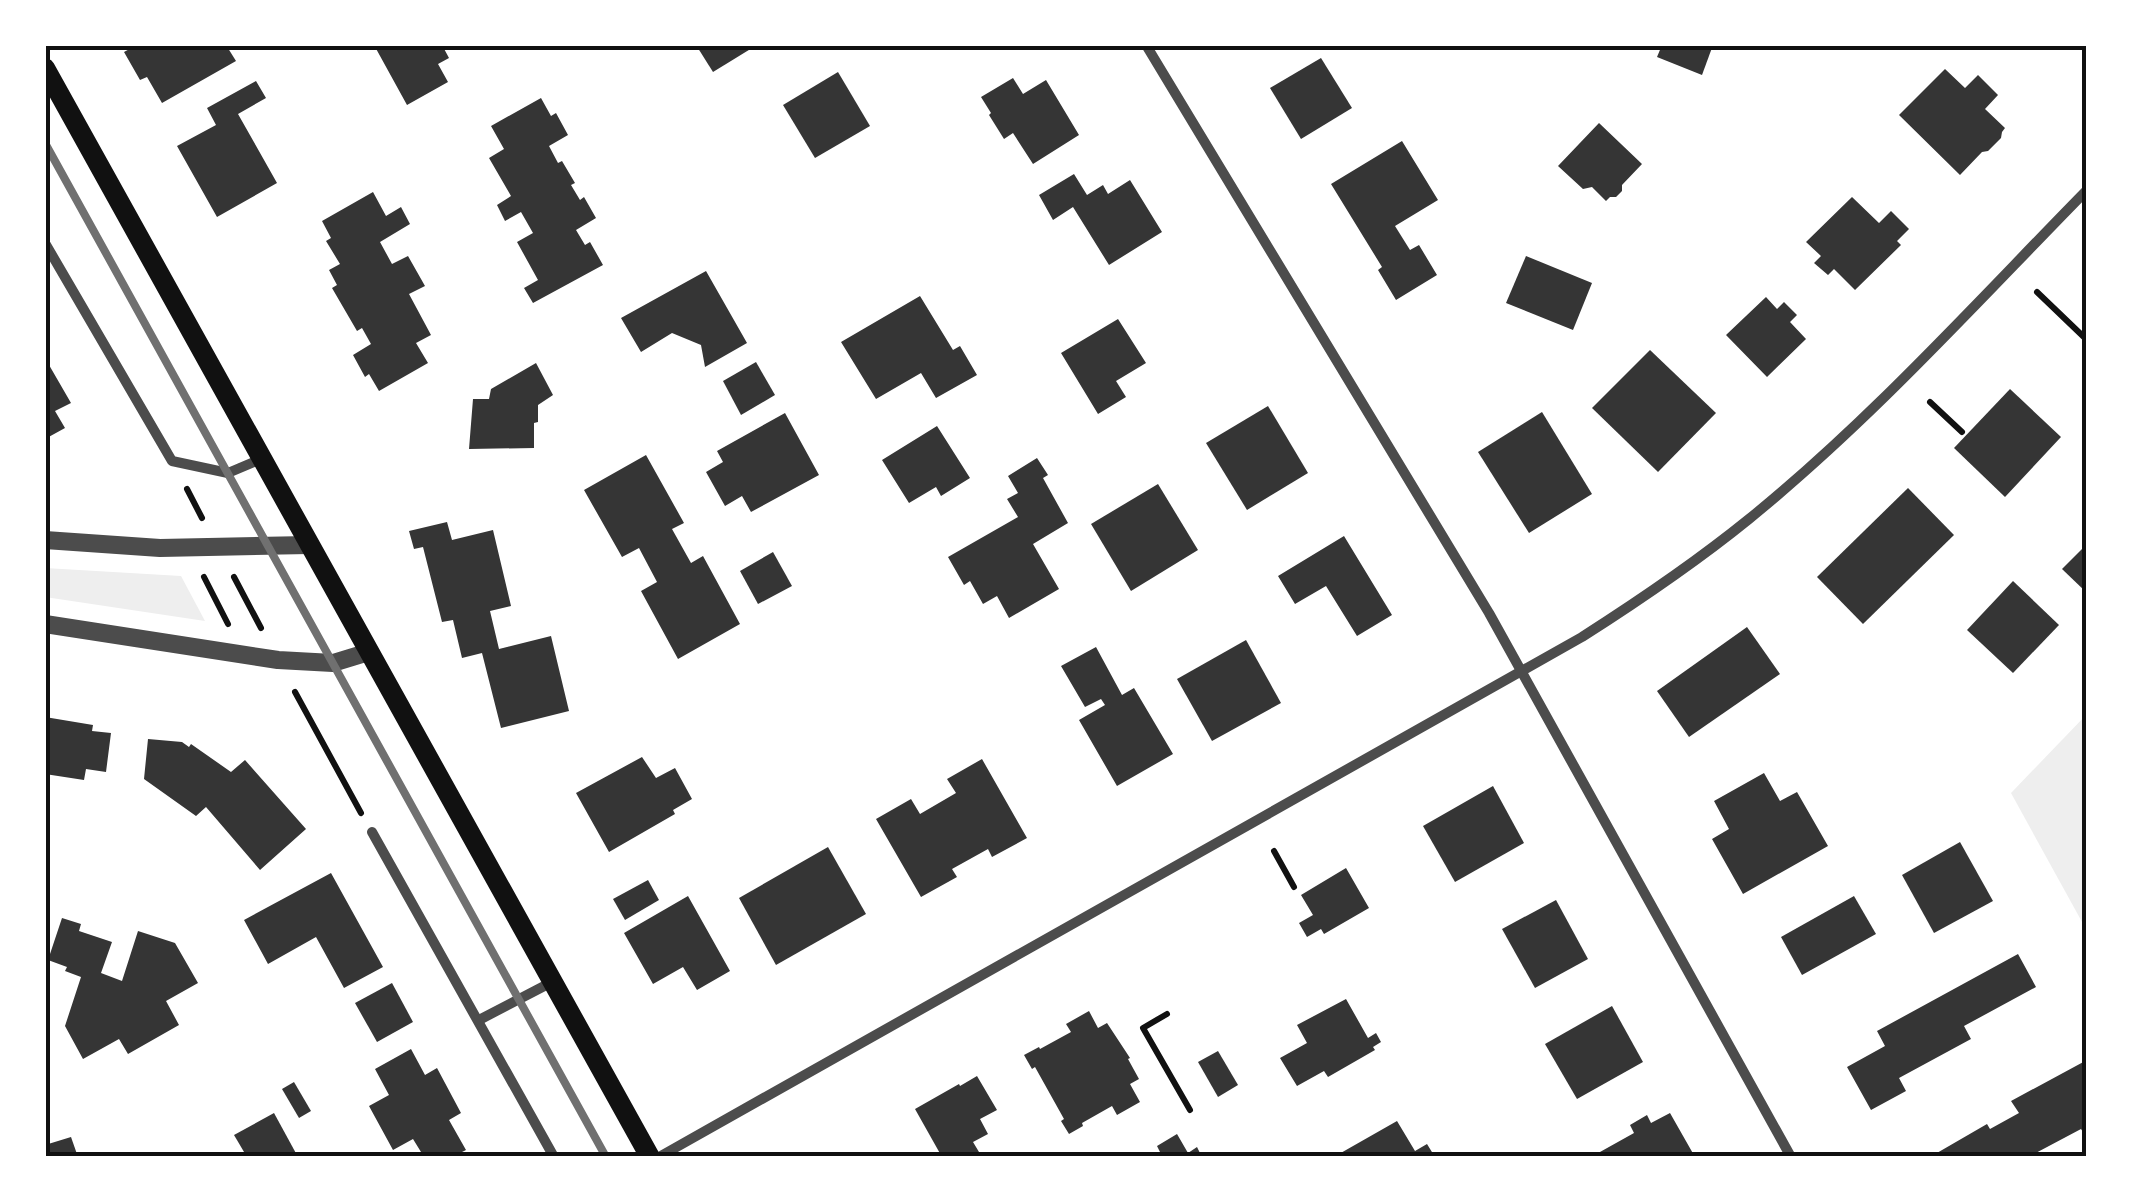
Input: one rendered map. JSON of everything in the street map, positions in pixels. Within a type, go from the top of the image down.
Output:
[{"type":"main road","points":[[45,68],[650,1157]]},
{"type":"street","points":[[1146,45],[1522,671],[1791,1157]]},
{"type":"street","points":[[660,1157],[1582,638],[1639,601],[1751,517],[1870,412],[2087,190]]},
{"type":"street","points":[[45,243],[172,462],[228,473],[260,459]]},
{"type":"street","points":[[45,540],[160,548],[309,545]]},
{"type":"street","points":[[45,624],[278,660],[333,663],[368,652]]},
{"type":"street","points":[[372,832],[554,1157]]},
{"type":"street","points":[[478,1020],[552,982]]},
{"type":"path","points":[[2037,292],[2087,340]]},
{"type":"path","points":[[1930,402],[1962,432]]},
{"type":"path","points":[[172,462],[372,832]]},
{"type":"path","points":[[204,576],[228,624]]},
{"type":"path","points":[[1274,851],[1294,887]]},
{"type":"path","points":[[1167,1014],[1143,1028],[1190,1110]]},
{"type":"shaded area","points":[[45,568],[181,576],[205,621],[45,597]]},
{"type":"shaded area","points":[[2087,714],[2087,931],[2011,793]]},
{"type":"building","points":[[137,45],[226,45],[236,61],[162,103],[147,77],[140,80],[124,52]]},
{"type":"building","points":[[374,45],[442,45],[449,58],[438,64],[448,82],[407,105]]},
{"type":"building","points":[[696,45],[757,45],[713,72]]},
{"type":"building","points":[[1662,45],[1713,45],[1702,75],[1657,57]]},
{"type":"building","points":[[1321,58],[1352,108],[1301,139],[1270,88]]},
{"type":"building","points":[[1945,69],[1965,88],[1978,75],[1998,95],[1985,109],[2005,128],[2001,138],[1960,175],[1899,115]]},
{"type":"building","points":[[838,72],[870,126],[815,158],[783,105]]},
{"type":"building","points":[[1013,78],[1023,94],[1046,80],[1079,135],[1033,164],[1013,133],[1004,139],[981,97]]},
{"type":"building","points":[[256,81],[266,98],[238,114],[277,183],[217,217],[177,146],[216,125],[207,108]]},
{"type":"building","points":[[541,98],[551,116],[556,113],[568,135],[549,146],[575,183],[571,185],[580,200],[584,197],[596,218],[576,230],[585,245],[590,242],[603,265],[533,303],[524,288],[538,280],[517,242],[533,233],[521,212],[505,221],[497,205],[511,196],[489,158],[504,149],[491,126]]},
{"type":"building","points":[[1599,123],[1642,164],[1622,185],[1622,191],[1606,201],[1592,187],[1583,189],[1558,166]]},
{"type":"building","points":[[1402,141],[1438,200],[1395,226],[1410,250],[1419,245],[1437,275],[1396,300],[1378,270],[1382,267],[1331,184]]},
{"type":"building","points":[[1074,174],[1087,195],[1103,185],[1108,194],[1130,180],[1162,232],[1109,265],[1073,207],[1053,220],[1039,195]]},
{"type":"building","points":[[373,192],[386,216],[401,207],[410,224],[380,242],[392,264],[408,256],[425,286],[409,294],[431,335],[416,343],[428,363],[379,391],[369,374],[365,377],[353,355],[371,344],[362,328],[357,331],[332,288],[337,285],[329,270],[340,264],[326,241],[331,238],[322,221]]},
{"type":"building","points":[[1852,197],[1879,223],[1891,211],[1909,229],[1897,241],[1901,245],[1855,290],[1834,269],[1828,275],[1814,263],[1821,256],[1806,242]]},
{"type":"building","points":[[1526,256],[1592,283],[1573,330],[1506,303]]},
{"type":"building","points":[[706,271],[747,343],[705,367],[701,345],[672,333],[641,352],[621,318]]},
{"type":"building","points":[[920,296],[953,350],[960,346],[977,375],[936,398],[921,373],[876,399],[841,342]]},
{"type":"building","points":[[1766,297],[1777,309],[1784,302],[1797,315],[1790,322],[1806,339],[1767,377],[1726,335]]},
{"type":"building","points":[[1118,319],[1146,363],[1116,381],[1126,397],[1098,414],[1061,353]]},
{"type":"building","points":[[1650,350],[1716,413],[1658,472],[1592,408]]},
{"type":"building","points":[[45,358],[71,403],[55,411],[65,428],[45,439]]},
{"type":"building","points":[[756,362],[775,395],[741,415],[723,381]]},
{"type":"building","points":[[536,363],[553,395],[538,405],[534,448],[469,449],[473,399],[489,399],[491,389]]},
{"type":"building","points":[[2010,389],[2061,437],[2005,497],[1954,448]]},
{"type":"building","points":[[1268,406],[1308,473],[1247,510],[1206,443]]},
{"type":"building","points":[[1542,412],[1592,494],[1529,533],[1478,452]]},
{"type":"building","points":[[785,413],[819,475],[751,512],[742,496],[725,506],[706,472],[723,462],[717,451]]},
{"type":"building","points":[[937,426],[970,478],[941,496],[936,487],[909,503],[882,460]]},
{"type":"building","points":[[646,455],[684,523],[672,529],[691,563],[703,556],[740,624],[678,659],[641,591],[657,582],[639,548],[622,557],[584,490]]},
{"type":"building","points":[[1037,458],[1048,475],[1043,478],[1068,523],[1033,544],[1059,589],[1009,618],[997,596],[983,604],[970,581],[964,585],[948,557],[1018,517],[1007,499],[1018,493],[1008,476]]},
{"type":"building","points":[[1158,484],[1198,550],[1131,591],[1091,524]]},
{"type":"building","points":[[1908,488],[1954,535],[1863,624],[1817,577]]},
{"type":"building","points":[[447,522],[452,540],[493,530],[511,606],[490,611],[499,649],[551,636],[569,711],[501,728],[482,653],[462,658],[453,620],[442,622],[423,547],[414,549],[409,531]]},
{"type":"building","points":[[1344,536],[1392,615],[1357,636],[1326,586],[1295,604],[1278,576]]},
{"type":"building","points":[[2087,544],[2087,593],[2062,569]]},
{"type":"building","points":[[773,552],[792,586],[758,604],[740,571]]},
{"type":"building","points":[[2013,581],[2059,625],[2013,673],[1967,630]]},
{"type":"building","points":[[1747,627],[1780,674],[1689,737],[1657,691]]},
{"type":"building","points":[[1246,640],[1281,703],[1212,741],[1177,679]]},
{"type":"building","points":[[1096,647],[1122,695],[1134,688],[1173,754],[1117,786],[1079,720],[1105,705],[1101,699],[1085,707],[1061,666]]},
{"type":"building","points":[[45,717],[93,725],[92,731],[111,733],[106,772],[86,769],[84,780],[45,774]]},
{"type":"building","points":[[148,739],[182,742],[189,747],[191,744],[231,772],[245,760],[306,829],[260,870],[206,807],[196,816],[144,779]]},
{"type":"building","points":[[642,757],[656,778],[675,768],[692,799],[673,810],[675,814],[609,852],[576,793]]},
{"type":"building","points":[[982,759],[1027,838],[992,857],[988,849],[952,869],[957,877],[921,897],[876,819],[911,799],[920,814],[956,793],[947,779]]},
{"type":"building","points":[[1764,773],[1780,801],[1797,792],[1828,846],[1743,894],[1712,839],[1729,829],[1714,801]]},
{"type":"building","points":[[1493,786],[1524,843],[1455,882],[1423,826]]},
{"type":"building","points":[[1960,842],[1993,901],[1934,933],[1902,875]]},
{"type":"building","points":[[828,847],[866,914],[776,965],[739,898]]},
{"type":"building","points":[[1346,868],[1369,908],[1324,934],[1321,929],[1307,937],[1299,923],[1313,915],[1301,895]]},
{"type":"building","points":[[331,873],[383,967],[344,988],[316,937],[268,964],[244,920]]},
{"type":"building","points":[[648,880],[659,900],[625,920],[613,899]]},
{"type":"building","points":[[688,896],[730,971],[697,990],[683,967],[653,984],[624,933]]},
{"type":"building","points":[[1854,896],[1876,934],[1802,975],[1781,937]]},
{"type":"building","points":[[1556,900],[1588,959],[1535,988],[1502,929]]},
{"type":"building","points":[[62,918],[81,924],[79,931],[112,942],[101,973],[122,981],[138,931],[175,943],[198,983],[166,1001],[179,1025],[128,1054],[119,1039],[83,1059],[65,1026],[81,977],[48,960]]},
{"type":"building","points":[[2018,954],[2036,987],[1964,1026],[1971,1039],[1899,1078],[1906,1091],[1871,1110],[1847,1067],[1885,1046],[1877,1031]]},
{"type":"building","points":[[392,983],[413,1022],[377,1042],[355,1003]]},
{"type":"building","points":[[1346,999],[1368,1038],[1376,1033],[1381,1042],[1373,1047],[1375,1050],[1328,1077],[1324,1071],[1297,1086],[1280,1058],[1307,1043],[1297,1025]]},
{"type":"building","points":[[1612,1006],[1643,1062],[1577,1099],[1545,1044]]},
{"type":"building","points":[[1089,1011],[1098,1028],[1107,1023],[1130,1058],[1139,1079],[1130,1084],[1140,1102],[1117,1115],[1112,1106],[1069,1134],[1035,1067],[1032,1069],[1024,1055],[1071,1032],[1066,1024]]},
{"type":"building","points":[[411,1049],[425,1075],[437,1068],[461,1113],[449,1120],[466,1150],[452,1157],[419,1157],[421,1152],[413,1139],[393,1150],[369,1106],[389,1095],[375,1069]]},
{"type":"building","points":[[1218,1051],[1238,1085],[1218,1097],[1198,1062]]},
{"type":"building","points":[[2087,1060],[2087,1138],[2081,1129],[2028,1157],[1930,1157],[1987,1124],[1990,1129],[2019,1113],[2011,1101]]},
{"type":"building","points":[[977,1076],[997,1110],[980,1119],[988,1134],[973,1142],[982,1157],[942,1157],[915,1109]]},
{"type":"building","points":[[294,1082],[311,1111],[299,1118],[282,1089]]},
{"type":"building","points":[[274,1113],[298,1157],[247,1157],[234,1135]]},
{"type":"building","points":[[1670,1113],[1695,1157],[1591,1157],[1634,1133],[1630,1125],[1647,1115],[1651,1123]]},
{"type":"building","points":[[1397,1121],[1415,1151],[1427,1144],[1435,1157],[1339,1154]]},
{"type":"building","points":[[1177,1134],[1188,1153],[1197,1147],[1202,1157],[1155,1157],[1161,1154],[1157,1146]]},
{"type":"building","points":[[71,1137],[78,1157],[45,1157],[45,1145]]},
{"type":"railway","points":[[45,143],[606,1157]]}]
